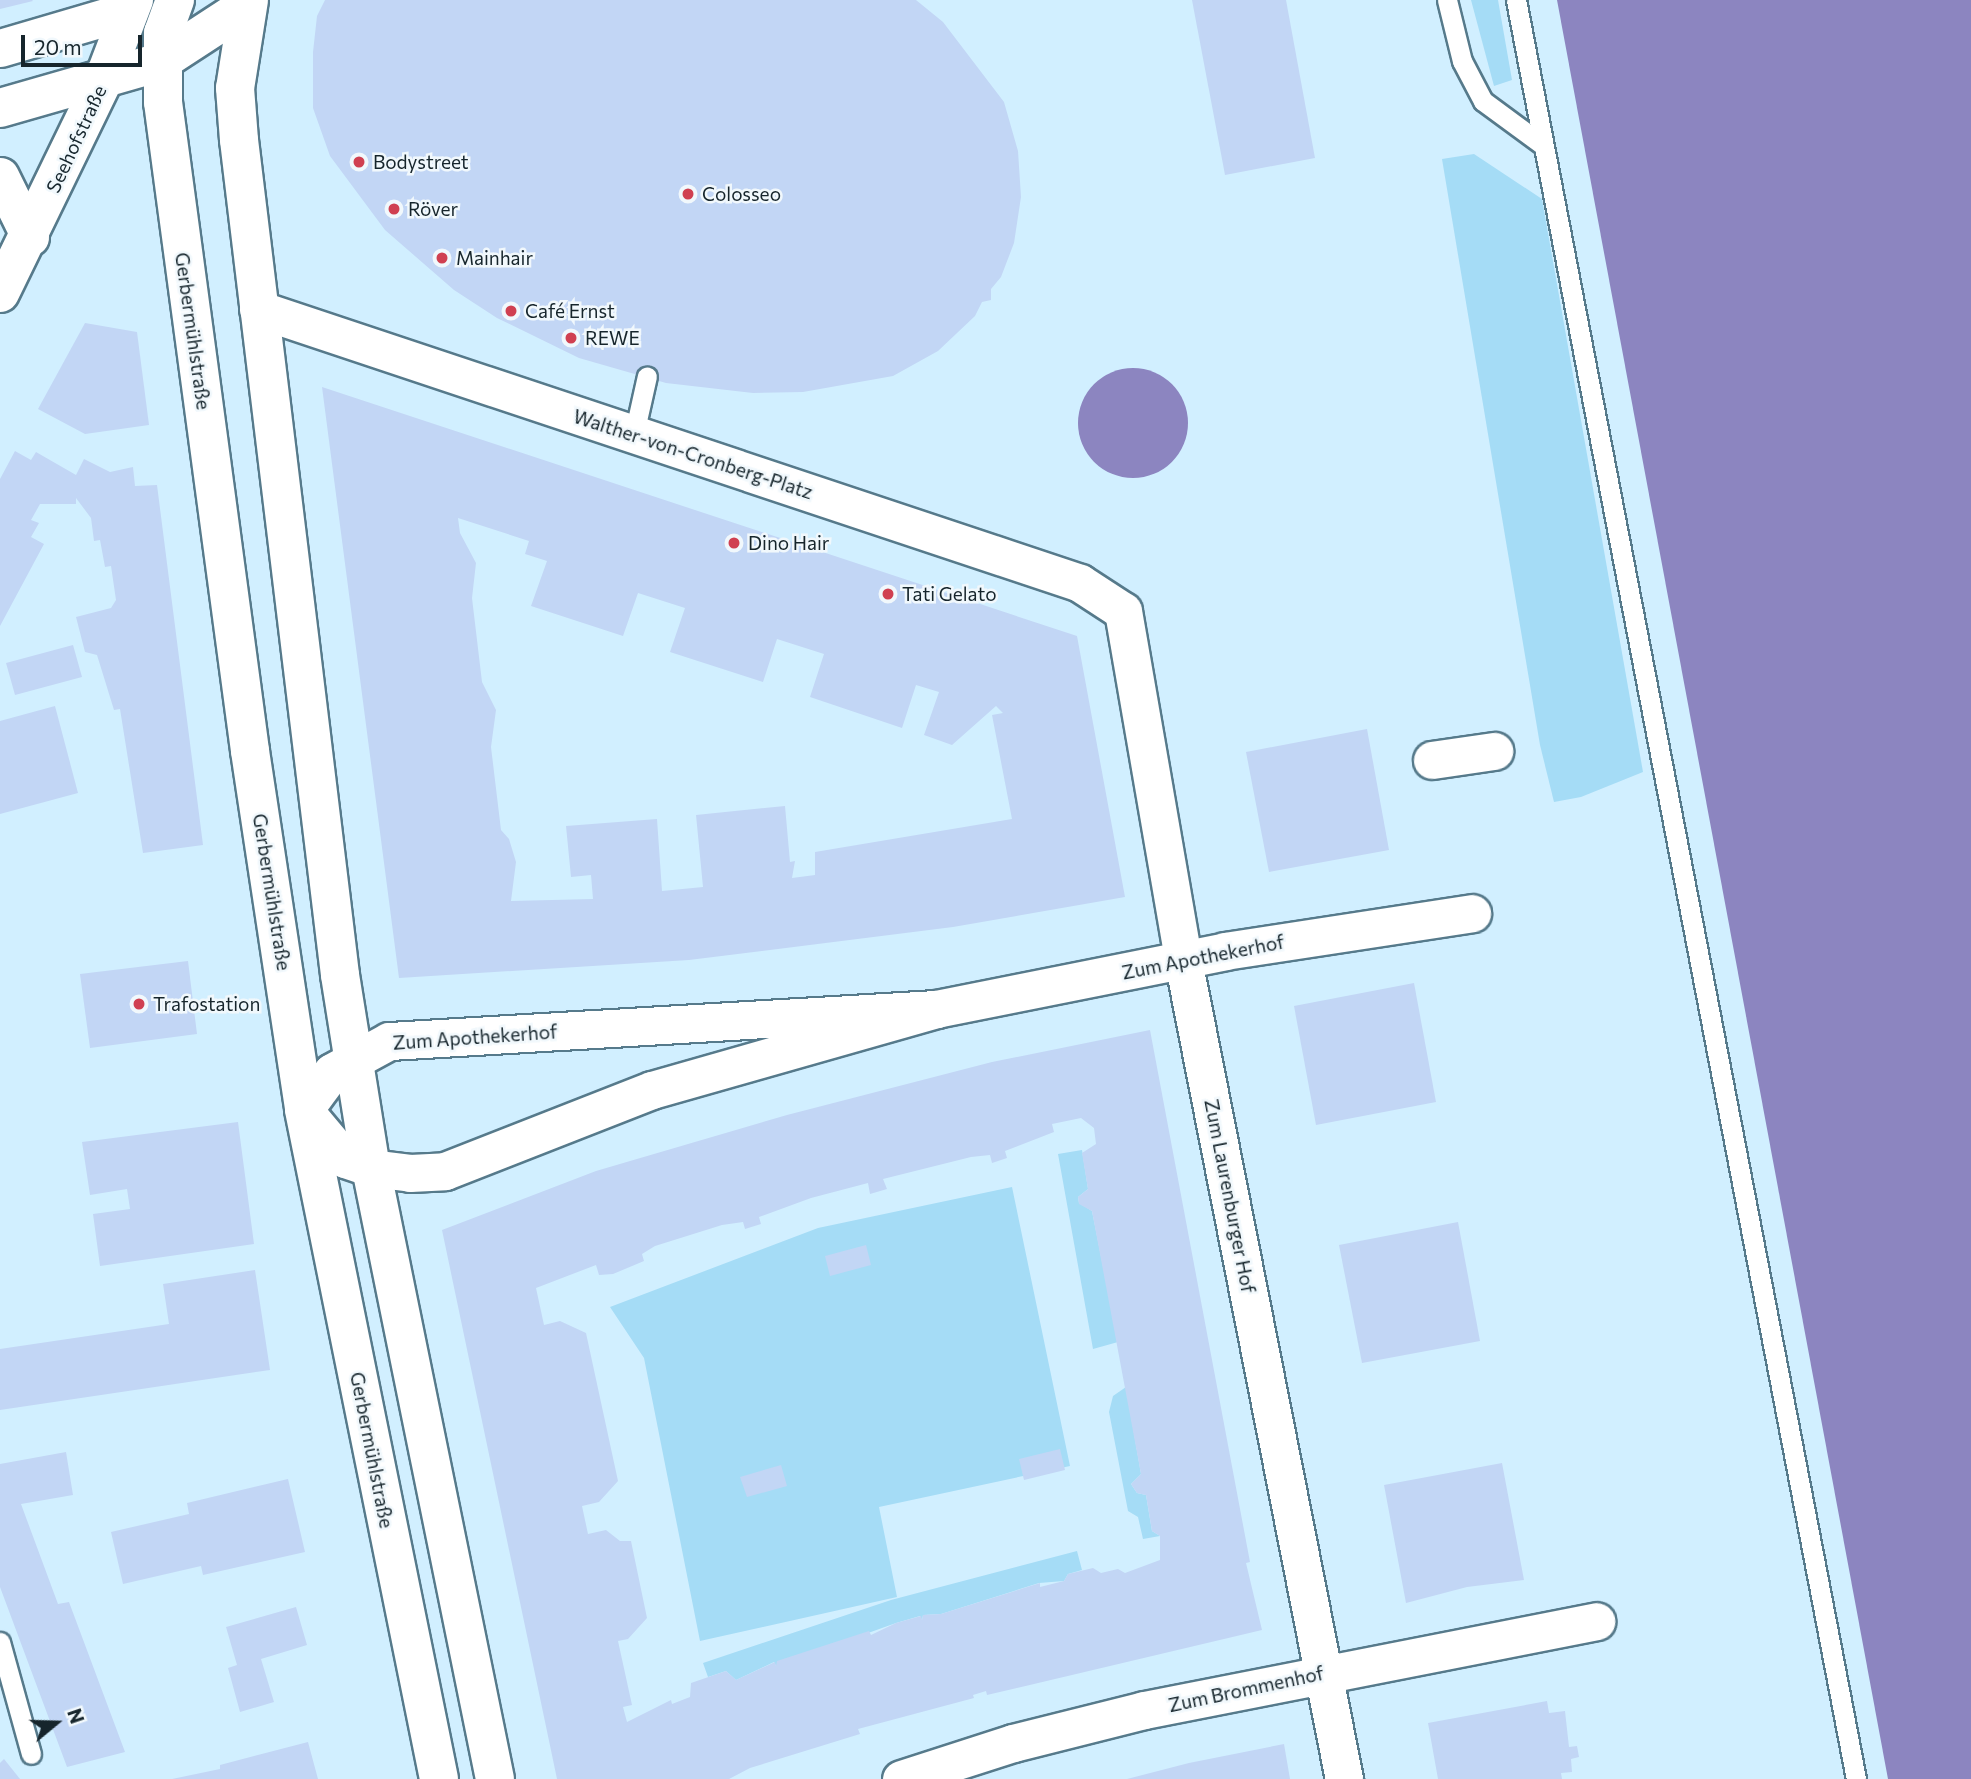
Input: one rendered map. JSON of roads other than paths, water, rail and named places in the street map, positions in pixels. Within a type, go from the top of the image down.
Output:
[{"type":"main road","name":"Gerbermühlstraße","points":[[175,0],[163,33],[160,62],[248,738],[304,1110],[439,1779]]},
{"type":"main road","points":[[0,108],[103,81],[160,62],[247,3]]},
{"type":"main road","points":[[247,3],[235,88],[258,309],[353,1057],[371,1168],[495,1779]]},
{"type":"main road","name":"Seehofstraße","points":[[0,293],[30,237],[103,81],[131,5]]},
{"type":"street","points":[[0,48],[131,5]]},
{"type":"street","points":[[0,176],[30,237]]},
{"type":"street","name":"Walther-von-Cronberg-Platz","points":[[258,309],[1080,583],[1123,611]]},
{"type":"street","name":"Zum Laurenburger Hof","points":[[1123,611],[1183,960],[1344,1779]]},
{"type":"street","points":[[1432,760],[1494,751]]},
{"type":"street","name":"Zum Apothekerhof","points":[[936,1009],[389,1041],[353,1057],[318,1088],[304,1110],[345,1158],[371,1168],[445,1171],[652,1090],[936,1009],[1183,960],[1472,913]]},
{"type":"street","name":"Zum Brommenhof","points":[[901,1779],[1013,1743],[1131,1713],[1325,1672],[1596,1621]]},
{"type":"lane","points":[[1447,0],[1462,61],[1483,101],[1543,145]]},
{"type":"lane","points":[[1516,0],[1856,1779]]},
{"type":"lane","points":[[634,434],[648,376]]},
{"type":"lane","points":[[0,1642],[31,1754]]},
{"type":"place","name":"Bodystreet","points":[[359,162]]},
{"type":"place","name":"Colosseo","points":[[688,194]]},
{"type":"place","name":"Röver","points":[[394,209]]},
{"type":"place","name":"Mainhair","points":[[442,258]]},
{"type":"place","name":"Café Ernst","points":[[511,311]]},
{"type":"place","name":"REWE","points":[[571,338]]},
{"type":"place","name":"Dino Hair","points":[[734,543]]},
{"type":"place","name":"Tati Gelato","points":[[888,594]]},
{"type":"place","name":"Trafostation","points":[[139,1004]]}]
